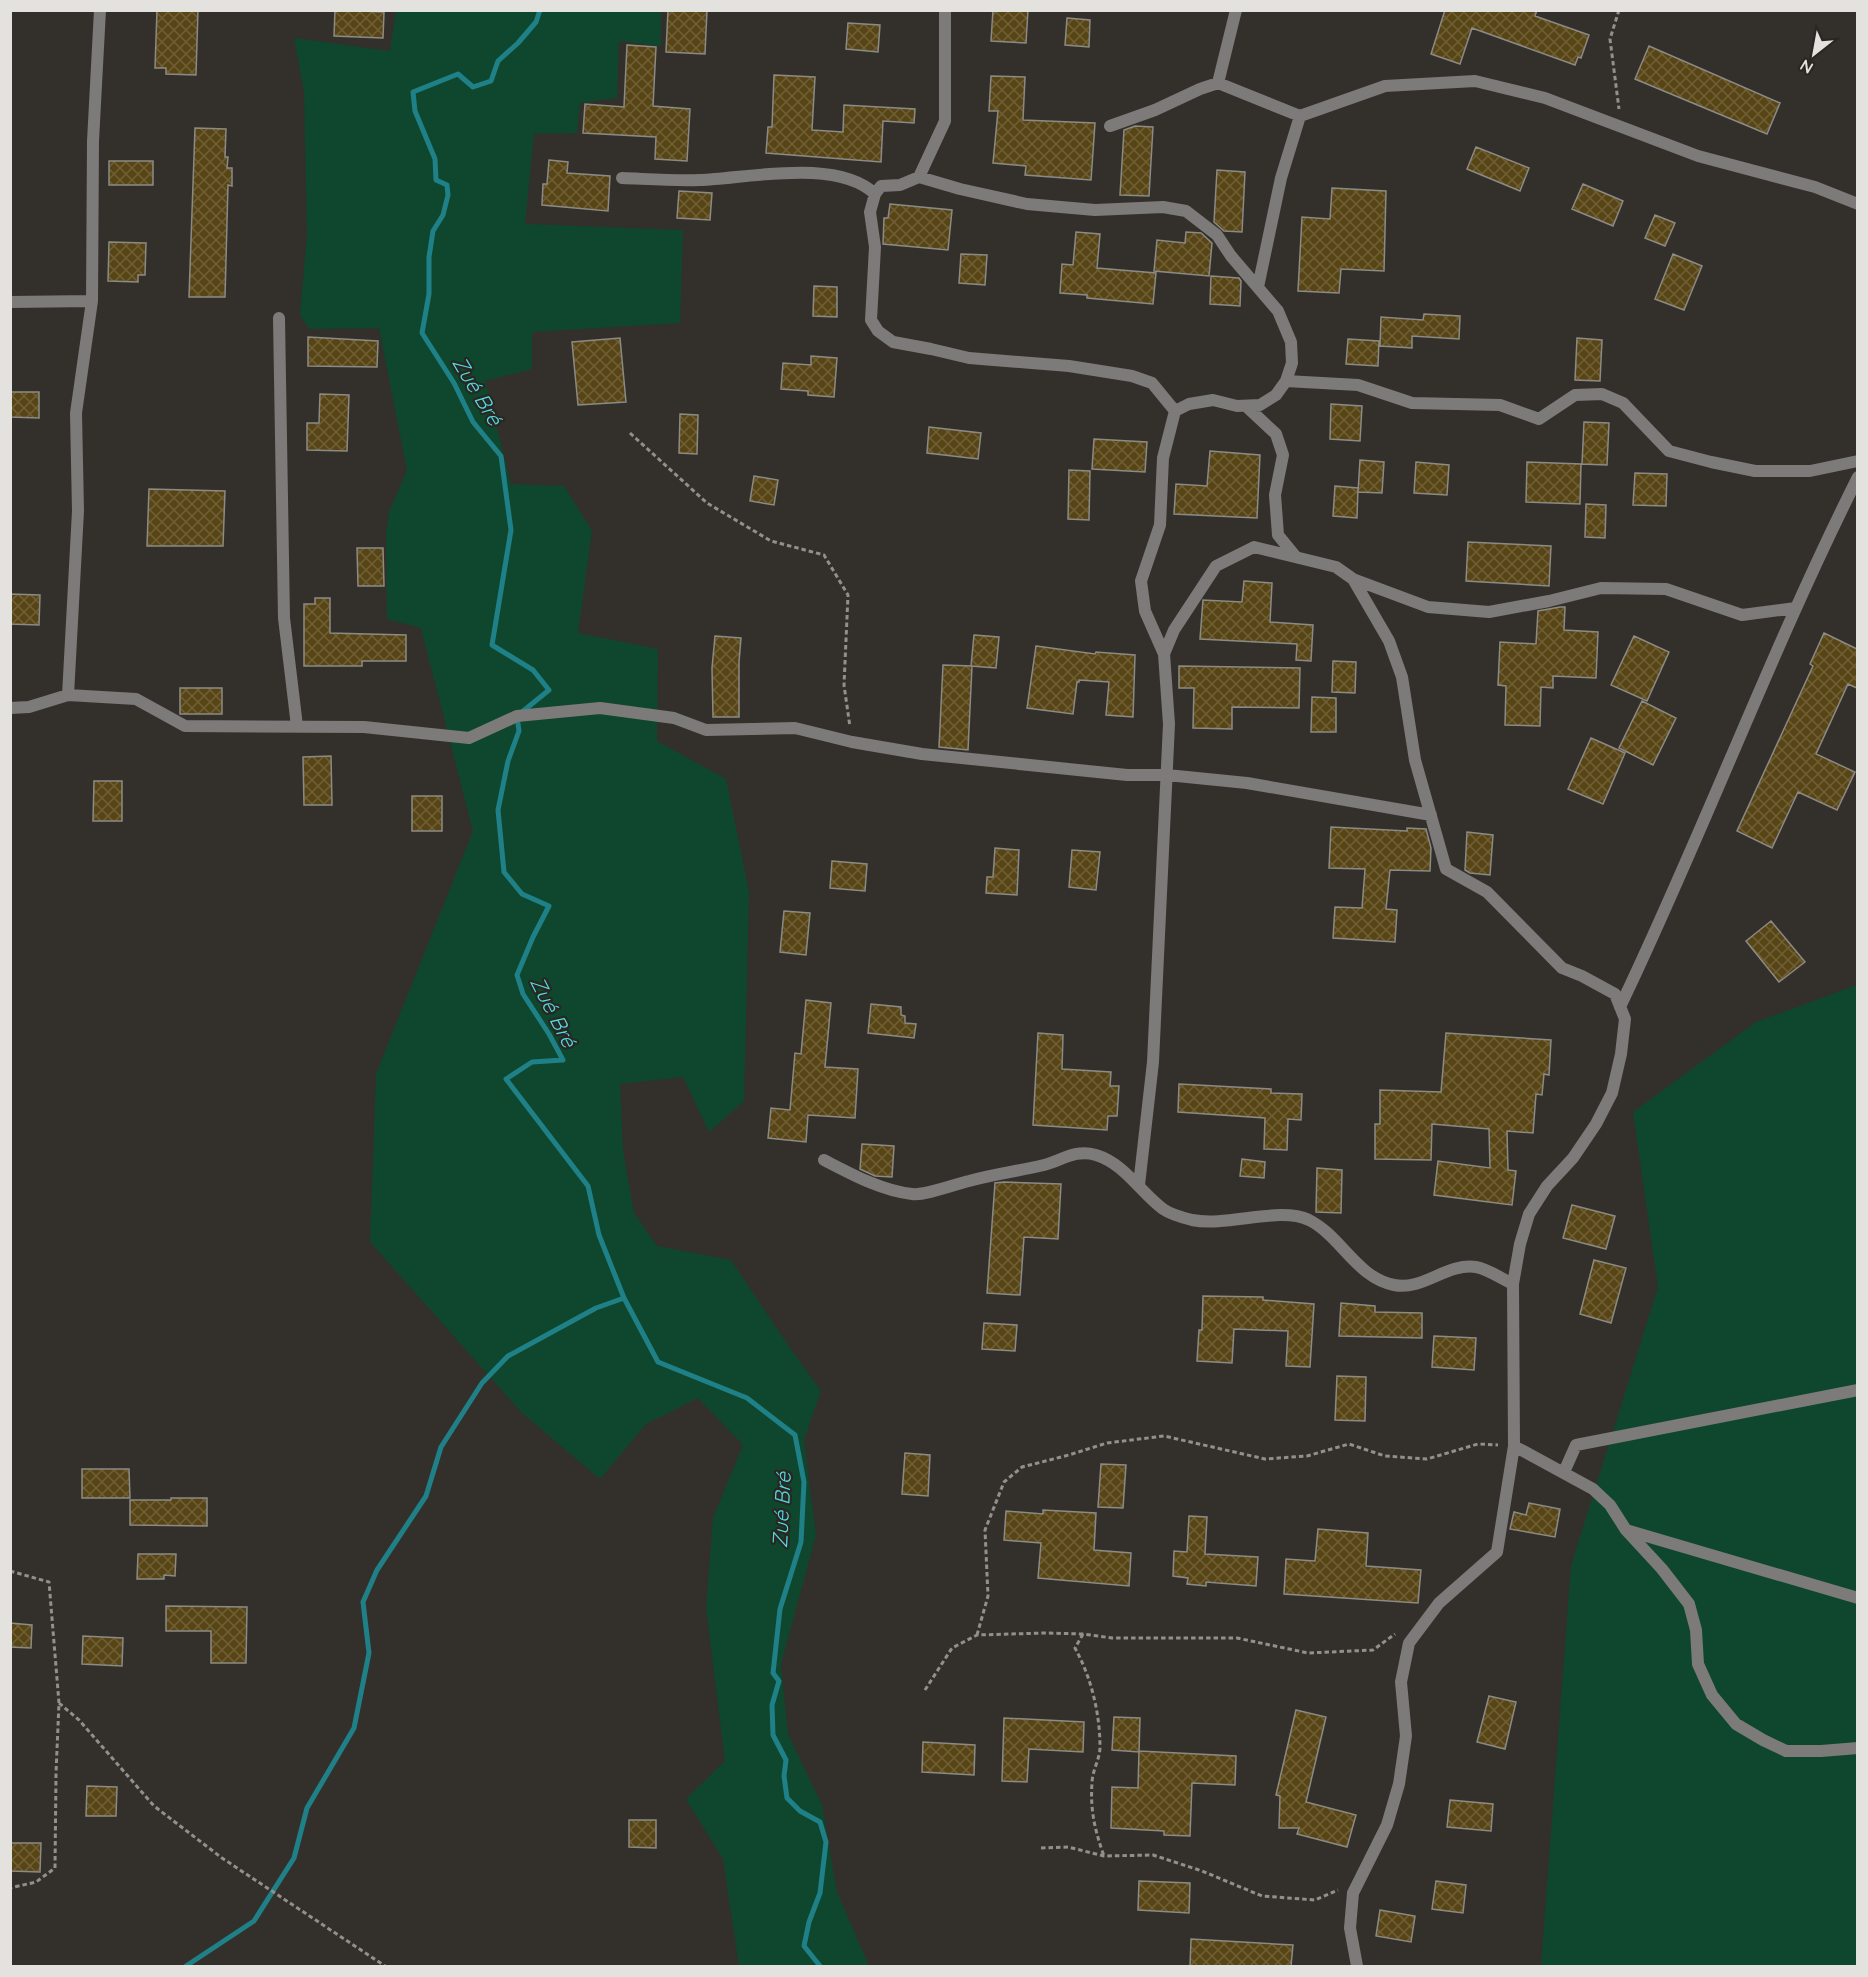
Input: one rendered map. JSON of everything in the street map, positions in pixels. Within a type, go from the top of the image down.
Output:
[{"type":"street","points":[[68,695],[78,511],[76,413],[92,301],[93,141],[100,10]]},
{"type":"street","points":[[919,177],[945,121],[945,10]]},
{"type":"street","points":[[1218,83],[1236,10]]},
{"type":"street","points":[[1110,126],[1218,83],[1300,116],[1385,86],[1475,81],[1545,98],[1698,156],[1815,188],[1857,204]]},
{"type":"street","points":[[1258,287],[1281,178],[1300,116]]},
{"type":"street","points":[[622,178],[698,180],[764,176],[781,172],[816,173],[840,177],[866,186],[875,194]]},
{"type":"street","points":[[1139,1185],[1154,1062],[1169,724],[1164,654],[1145,612],[1141,581],[1160,525],[1162,458],[1175,411],[1189,404],[1213,400],[1237,406],[1260,405],[1276,395],[1286,381],[1292,363],[1291,342],[1278,311],[1217,235],[1186,211],[1163,207],[1095,210],[1027,204],[919,177],[900,185],[881,186],[875,194],[870,212],[875,247],[871,320],[878,331],[893,342],[931,348],[969,358],[1069,366],[1132,376],[1152,383],[1175,411]]},
{"type":"street","points":[[10,302],[92,301]]},
{"type":"street","points":[[279,318],[284,618],[297,726]]},
{"type":"street","points":[[1286,381],[1358,385],[1412,403],[1500,405],[1539,419],[1575,395],[1602,394],[1623,403],[1669,451],[1755,471],[1810,471],[1857,460]]},
{"type":"street","points":[[1246,406],[1276,434],[1283,455],[1275,495],[1278,534],[1296,557]]},
{"type":"street","points":[[1620,1006],[1657,928],[1796,608],[1857,477]]},
{"type":"street","points":[[1164,654],[1174,630],[1216,566],[1254,547],[1336,567],[1353,579],[1428,607],[1489,612],[1549,601],[1601,588],[1665,589],[1742,615],[1796,608]]},
{"type":"street","points":[[1353,579],[1389,641],[1402,677],[1415,760],[1446,869],[1487,892],[1562,968],[1615,994],[1625,1019],[1621,1054],[1612,1093],[1596,1124],[1573,1158],[1547,1186],[1529,1214],[1520,1244],[1513,1284],[1514,1446],[1497,1552],[1439,1604],[1409,1643],[1401,1682],[1406,1736],[1399,1784],[1387,1825],[1353,1893],[1350,1928],[1357,1966]]},
{"type":"street","points":[[10,708],[29,707],[68,695],[136,699],[185,726],[364,727],[469,738],[517,716],[600,708],[674,718],[706,730],[795,728],[852,742],[922,754],[1127,775],[1167,775],[1246,783],[1431,815]]},
{"type":"street","points":[[824,1160],[867,1182],[914,1195],[1012,1170],[1046,1164],[1070,1154],[1096,1155],[1120,1168],[1164,1210],[1191,1220],[1214,1223],[1292,1215],[1306,1219],[1334,1238],[1351,1257],[1377,1279],[1395,1285],[1422,1283],[1436,1275],[1458,1268],[1478,1267],[1513,1284]]},
{"type":"street","points":[[1564,1472],[1576,1445],[1857,1390]]},
{"type":"street","points":[[1514,1446],[1593,1489],[1610,1505],[1626,1530],[1662,1569],[1689,1604],[1696,1630],[1698,1664],[1712,1695],[1736,1724],[1786,1751],[1857,1748]]},
{"type":"street","points":[[1626,1530],[1857,1598]]},
{"type":"path","points":[[1619,10],[1610,39],[1621,128]]},
{"type":"path","points":[[630,433],[707,503],[771,541],[824,555],[848,595],[844,685],[852,742]]},
{"type":"path","points":[[977,1635],[988,1596],[985,1530],[1004,1482],[1022,1467],[1107,1443],[1164,1436],[1265,1459],[1307,1456],[1349,1444],[1385,1456],[1427,1459],[1478,1444],[1514,1446]]},
{"type":"path","points":[[10,1571],[49,1582],[59,1703],[56,1868],[36,1882],[10,1888]]},
{"type":"path","points":[[925,1690],[952,1648],[977,1635],[1083,1634],[1112,1638],[1237,1638],[1308,1653],[1373,1650],[1401,1630]]},
{"type":"path","points":[[1083,1634],[1075,1648],[1084,1666],[1098,1713],[1100,1749],[1092,1781],[1093,1823],[1104,1856]]},
{"type":"path","points":[[59,1703],[79,1720],[154,1806],[222,1858],[385,1966]]},
{"type":"path","points":[[1041,1848],[1068,1847],[1104,1856],[1154,1855],[1202,1871],[1262,1896],[1315,1900],[1337,1891],[1364,1871]]},
{"type":"green space","points":[[396,11],[661,11],[661,46],[619,41],[617,98],[580,103],[577,133],[534,134],[525,224],[683,230],[680,323],[532,332],[532,369],[485,381],[511,484],[564,486],[592,531],[578,633],[658,649],[657,741],[726,779],[749,892],[744,1101],[709,1132],[683,1077],[620,1084],[623,1151],[634,1213],[657,1246],[731,1260],[821,1391],[804,1440],[816,1535],[781,1664],[788,1734],[822,1805],[837,1892],[869,1966],[739,1966],[723,1859],[686,1799],[725,1761],[706,1608],[713,1518],[743,1445],[698,1398],[646,1424],[600,1479],[522,1413],[370,1242],[376,1074],[473,831],[421,628],[387,619],[386,534],[389,512],[407,470],[379,328],[309,329],[300,315],[307,234],[304,91],[294,38],[390,51]]},
{"type":"green space","points":[[1857,985],[1857,1966],[1541,1966],[1571,1566],[1658,1287],[1633,1112],[1756,1022]]},
{"type":"building","points":[[157,10],[198,10],[196,75],[166,74],[166,68],[155,68]]},
{"type":"building","points":[[335,10],[384,12],[383,38],[334,36]]},
{"type":"building","points":[[668,10],[707,10],[705,54],[666,52]]},
{"type":"building","points":[[993,10],[1028,10],[1026,43],[991,41]]},
{"type":"building","points":[[1445,10],[1537,10],[1535,16],[1589,35],[1581,58],[1578,57],[1575,65],[1472,28],[1460,64],[1431,54]]},
{"type":"building","points":[[1067,18],[1090,20],[1089,47],[1065,45]]},
{"type":"building","points":[[848,23],[880,25],[878,52],[846,49]]},
{"type":"building","points":[[627,45],[656,47],[653,106],[690,109],[687,161],[655,159],[656,137],[583,133],[585,104],[624,107]]},
{"type":"building","points":[[1649,46],[1780,103],[1767,134],[1635,79]]},
{"type":"building","points":[[774,75],[815,77],[812,130],[843,132],[844,105],[915,109],[914,123],[883,121],[881,162],[766,153],[768,127],[772,127]]},
{"type":"building","points":[[991,76],[1025,77],[1023,120],[1095,123],[1091,180],[1025,175],[1026,166],[993,163],[998,111],[989,111]]},
{"type":"building","points":[[1135,126],[1153,127],[1149,196],[1120,195],[1124,130]]},
{"type":"building","points":[[195,128],[226,129],[225,157],[228,157],[227,168],[232,168],[232,186],[228,185],[225,297],[189,297]]},
{"type":"building","points":[[1476,147],[1529,168],[1520,191],[1467,169]]},
{"type":"building","points":[[549,160],[568,162],[567,173],[610,176],[608,211],[542,205],[543,184],[547,184]]},
{"type":"building","points":[[109,161],[153,161],[153,185],[109,185]]},
{"type":"building","points":[[1217,170],[1245,172],[1242,232],[1224,231],[1214,222]]},
{"type":"building","points":[[1583,184],[1623,201],[1613,226],[1572,209]]},
{"type":"building","points":[[1332,188],[1386,191],[1384,271],[1341,269],[1339,293],[1298,291],[1302,217],[1330,219]]},
{"type":"building","points":[[679,191],[712,193],[710,220],[677,218]]},
{"type":"building","points":[[890,204],[952,210],[948,250],[883,244],[884,218],[888,218]]},
{"type":"building","points":[[1655,215],[1675,223],[1665,246],[1645,238]]},
{"type":"building","points":[[1076,232],[1100,234],[1097,268],[1156,273],[1153,304],[1060,293],[1062,264],[1073,265]]},
{"type":"building","points":[[1186,232],[1201,233],[1212,243],[1209,276],[1154,271],[1157,240],[1185,243]]},
{"type":"building","points":[[109,242],[146,243],[145,275],[138,275],[138,282],[108,281]]},
{"type":"building","points":[[961,254],[987,255],[985,285],[959,283]]},
{"type":"building","points":[[1673,254],[1702,266],[1684,310],[1655,299]]},
{"type":"building","points":[[1211,276],[1239,278],[1241,281],[1240,306],[1210,304]]},
{"type":"building","points":[[814,286],[837,287],[837,317],[813,316]]},
{"type":"building","points":[[1424,314],[1460,316],[1459,339],[1412,336],[1412,348],[1380,346],[1381,317],[1423,320]]},
{"type":"building","points":[[308,337],[378,341],[377,367],[308,366]]},
{"type":"building","points":[[620,338],[626,402],[578,405],[572,342]]},
{"type":"building","points":[[1577,338],[1602,340],[1600,381],[1575,380]]},
{"type":"building","points":[[1348,339],[1379,341],[1378,366],[1346,364]]},
{"type":"building","points":[[811,356],[837,358],[834,397],[808,395],[808,391],[781,389],[783,363],[811,365]]},
{"type":"building","points":[[10,392],[39,392],[39,418],[10,417]]},
{"type":"building","points":[[320,394],[349,395],[347,451],[307,450],[307,423],[319,423]]},
{"type":"building","points":[[1331,404],[1362,406],[1360,441],[1330,439]]},
{"type":"building","points":[[680,414],[698,415],[697,454],[679,453]]},
{"type":"building","points":[[1584,422],[1609,423],[1607,465],[1582,464]]},
{"type":"building","points":[[929,427],[981,433],[978,459],[927,453]]},
{"type":"building","points":[[1094,439],[1147,442],[1145,472],[1092,469]]},
{"type":"building","points":[[1210,451],[1260,455],[1257,518],[1174,514],[1176,484],[1207,486]]},
{"type":"building","points":[[1360,460],[1384,462],[1382,493],[1358,492]]},
{"type":"building","points":[[1416,462],[1449,465],[1447,495],[1414,493]]},
{"type":"building","points":[[1527,462],[1581,464],[1580,504],[1526,502]]},
{"type":"building","points":[[1069,470],[1090,471],[1089,520],[1068,519]]},
{"type":"building","points":[[1635,473],[1667,474],[1666,506],[1633,505]]},
{"type":"building","points":[[754,476],[778,480],[774,505],[750,501]]},
{"type":"building","points":[[1335,486],[1358,488],[1357,518],[1333,516]]},
{"type":"building","points":[[149,489],[225,491],[223,546],[147,546]]},
{"type":"building","points":[[1586,504],[1606,505],[1605,538],[1585,537]]},
{"type":"building","points":[[1468,542],[1551,546],[1549,586],[1466,581]]},
{"type":"building","points":[[357,548],[383,548],[384,586],[358,586]]},
{"type":"building","points":[[1244,581],[1272,583],[1270,622],[1313,625],[1311,661],[1296,660],[1297,644],[1200,639],[1203,600],[1242,602]]},
{"type":"building","points":[[10,594],[40,595],[39,625],[10,624]]},
{"type":"building","points":[[315,598],[330,598],[330,633],[406,635],[406,661],[362,661],[362,666],[304,666],[304,604],[315,604]]},
{"type":"building","points":[[1565,607],[1564,630],[1598,632],[1596,678],[1553,676],[1553,688],[1541,687],[1540,726],[1505,725],[1506,686],[1498,685],[1500,642],[1536,644],[1538,611]]},
{"type":"building","points":[[1824,633],[1857,649],[1857,688],[1848,684],[1816,754],[1855,772],[1837,810],[1798,792],[1772,848],[1737,831],[1813,666],[1810,664]]},
{"type":"building","points":[[974,635],[999,637],[996,668],[971,666]]},
{"type":"building","points":[[715,636],[741,638],[739,717],[713,717],[712,668]]},
{"type":"building","points":[[1634,636],[1669,652],[1647,701],[1611,685]]},
{"type":"building","points":[[1036,646],[1095,654],[1096,652],[1135,655],[1133,717],[1106,715],[1109,682],[1079,680],[1073,714],[1027,708]]},
{"type":"building","points":[[1333,661],[1356,662],[1355,693],[1332,692]]},
{"type":"building","points":[[943,665],[972,666],[968,750],[939,747]]},
{"type":"building","points":[[1179,666],[1300,668],[1299,708],[1232,707],[1232,729],[1193,728],[1194,688],[1179,688]]},
{"type":"building","points":[[180,688],[222,688],[222,714],[180,714]]},
{"type":"building","points":[[1312,697],[1336,698],[1336,732],[1311,732]]},
{"type":"building","points":[[1642,701],[1676,718],[1653,765],[1619,748]]},
{"type":"building","points":[[1591,738],[1625,753],[1603,804],[1568,789]]},
{"type":"building","points":[[331,756],[332,805],[304,805],[303,757]]},
{"type":"building","points":[[94,781],[122,781],[122,821],[93,821]]},
{"type":"building","points":[[412,796],[442,796],[442,831],[412,831]]},
{"type":"building","points":[[1331,827],[1407,831],[1407,828],[1426,829],[1431,848],[1430,871],[1390,870],[1386,909],[1397,910],[1395,942],[1333,938],[1335,907],[1362,908],[1365,869],[1329,868]]},
{"type":"building","points":[[1467,832],[1493,835],[1490,875],[1470,873],[1465,870]]},
{"type":"building","points":[[995,848],[1019,850],[1017,895],[986,893],[987,877],[993,877]]},
{"type":"building","points":[[1072,850],[1100,852],[1096,890],[1069,887]]},
{"type":"building","points":[[832,861],[867,864],[865,891],[830,888]]},
{"type":"building","points":[[784,911],[810,913],[806,955],[780,952]]},
{"type":"building","points":[[1771,921],[1805,962],[1779,982],[1746,941]]},
{"type":"building","points":[[806,1000],[831,1003],[825,1067],[858,1069],[855,1118],[808,1115],[806,1142],[768,1138],[771,1108],[790,1110],[795,1053],[801,1054]]},
{"type":"building","points":[[871,1004],[901,1007],[901,1015],[905,1016],[905,1023],[916,1024],[914,1038],[868,1033]]},
{"type":"building","points":[[1038,1033],[1063,1035],[1062,1069],[1111,1072],[1110,1086],[1119,1086],[1117,1116],[1108,1116],[1107,1130],[1033,1125]]},
{"type":"building","points":[[1446,1033],[1551,1040],[1549,1075],[1544,1074],[1542,1095],[1536,1094],[1533,1133],[1507,1131],[1508,1170],[1516,1171],[1512,1205],[1434,1195],[1438,1161],[1490,1168],[1489,1129],[1432,1124],[1431,1160],[1375,1159],[1375,1124],[1380,1124],[1380,1090],[1441,1092]]},
{"type":"building","points":[[1179,1084],[1271,1089],[1271,1093],[1302,1094],[1301,1120],[1288,1119],[1287,1150],[1264,1149],[1265,1118],[1178,1112]]},
{"type":"building","points":[[862,1144],[894,1146],[892,1177],[875,1176],[860,1169]]},
{"type":"building","points":[[1242,1159],[1265,1162],[1264,1178],[1240,1176]]},
{"type":"building","points":[[1317,1168],[1342,1170],[1341,1213],[1316,1212]]},
{"type":"building","points":[[995,1183],[1061,1184],[1058,1239],[1024,1237],[1020,1295],[987,1293]]},
{"type":"building","points":[[1572,1205],[1615,1216],[1606,1249],[1563,1238]]},
{"type":"building","points":[[1594,1260],[1626,1268],[1611,1323],[1580,1314]]},
{"type":"building","points":[[1203,1296],[1263,1297],[1263,1300],[1314,1304],[1310,1367],[1286,1366],[1288,1331],[1234,1329],[1232,1363],[1197,1361],[1199,1330],[1202,1330]]},
{"type":"building","points":[[1341,1303],[1375,1306],[1375,1312],[1422,1313],[1422,1338],[1339,1336]]},
{"type":"building","points":[[984,1323],[1017,1325],[1015,1351],[982,1349]]},
{"type":"building","points":[[1434,1336],[1476,1338],[1474,1370],[1432,1367]]},
{"type":"building","points":[[1337,1376],[1366,1377],[1365,1421],[1335,1420]]},
{"type":"building","points":[[905,1453],[930,1455],[928,1496],[902,1494]]},
{"type":"building","points":[[1101,1464],[1126,1465],[1123,1508],[1098,1507]]},
{"type":"building","points":[[82,1469],[129,1469],[130,1498],[82,1498]]},
{"type":"building","points":[[171,1498],[207,1498],[207,1526],[130,1525],[130,1500],[171,1500]]},
{"type":"building","points":[[1529,1503],[1560,1509],[1555,1537],[1510,1529],[1514,1512],[1526,1515]]},
{"type":"building","points":[[1043,1510],[1096,1513],[1094,1550],[1131,1553],[1129,1586],[1038,1578],[1041,1543],[1004,1540],[1006,1511],[1043,1514]]},
{"type":"building","points":[[1189,1516],[1207,1517],[1205,1554],[1258,1557],[1256,1586],[1206,1582],[1206,1586],[1187,1584],[1188,1578],[1173,1576],[1174,1551],[1187,1552]]},
{"type":"building","points":[[1318,1529],[1368,1533],[1366,1566],[1421,1570],[1418,1603],[1284,1594],[1286,1559],[1315,1561]]},
{"type":"building","points":[[138,1554],[176,1554],[175,1576],[164,1575],[164,1579],[137,1579]]},
{"type":"building","points":[[166,1606],[247,1607],[246,1663],[211,1663],[211,1631],[166,1631]]},
{"type":"building","points":[[10,1623],[32,1625],[31,1648],[10,1647]]},
{"type":"building","points":[[83,1636],[123,1638],[122,1666],[82,1664]]},
{"type":"building","points":[[1489,1696],[1516,1702],[1505,1749],[1477,1742]]},
{"type":"building","points":[[1296,1710],[1326,1717],[1306,1802],[1356,1815],[1347,1847],[1297,1834],[1299,1828],[1279,1828],[1280,1796],[1276,1795]]},
{"type":"building","points":[[1114,1717],[1140,1718],[1139,1752],[1112,1750]]},
{"type":"building","points":[[1004,1718],[1084,1722],[1083,1752],[1029,1749],[1027,1782],[1002,1781]]},
{"type":"building","points":[[923,1742],[975,1745],[974,1775],[922,1772]]},
{"type":"building","points":[[1139,1751],[1236,1756],[1235,1785],[1192,1783],[1190,1836],[1164,1835],[1164,1831],[1111,1828],[1112,1787],[1138,1788]]},
{"type":"building","points":[[87,1786],[117,1787],[116,1816],[86,1816]]},
{"type":"building","points":[[1450,1800],[1493,1804],[1491,1831],[1447,1827]]},
{"type":"building","points":[[629,1820],[656,1820],[656,1848],[629,1847]]},
{"type":"building","points":[[10,1843],[41,1843],[40,1872],[10,1871]]},
{"type":"building","points":[[1139,1881],[1190,1883],[1189,1913],[1138,1910]]},
{"type":"building","points":[[1436,1881],[1466,1885],[1463,1913],[1432,1909]]},
{"type":"building","points":[[1380,1910],[1415,1916],[1411,1942],[1376,1936]]},
{"type":"building","points":[[1191,1939],[1293,1945],[1291,1966],[1190,1966]]},
{"type":"waterway","name":"Zué Bré","points":[[540,10],[536,22],[498,61],[491,81],[473,87],[458,74],[413,92],[415,111],[435,159],[436,180],[447,185],[448,195],[443,215],[433,231],[429,257],[429,294],[422,333],[454,383],[473,422],[501,456],[511,530],[492,645],[533,670],[549,690],[517,716],[519,731],[508,761],[498,810],[504,872],[522,894],[549,906],[517,975],[523,994],[563,1060],[532,1062],[506,1079],[588,1186],[599,1235],[624,1298],[658,1362],[747,1398],[795,1435],[804,1482],[801,1542],[780,1609],[773,1673],[779,1681],[772,1705],[773,1735],[786,1760],[784,1776],[787,1798],[800,1811],[820,1822],[826,1842],[820,1893],[809,1922],[804,1946],[820,1966]]},
{"type":"waterway","points":[[186,1966],[254,1921],[294,1858],[307,1808],[354,1728],[369,1653],[363,1602],[377,1570],[426,1496],[441,1447],[482,1383],[508,1356],[596,1308],[624,1298]]}]
